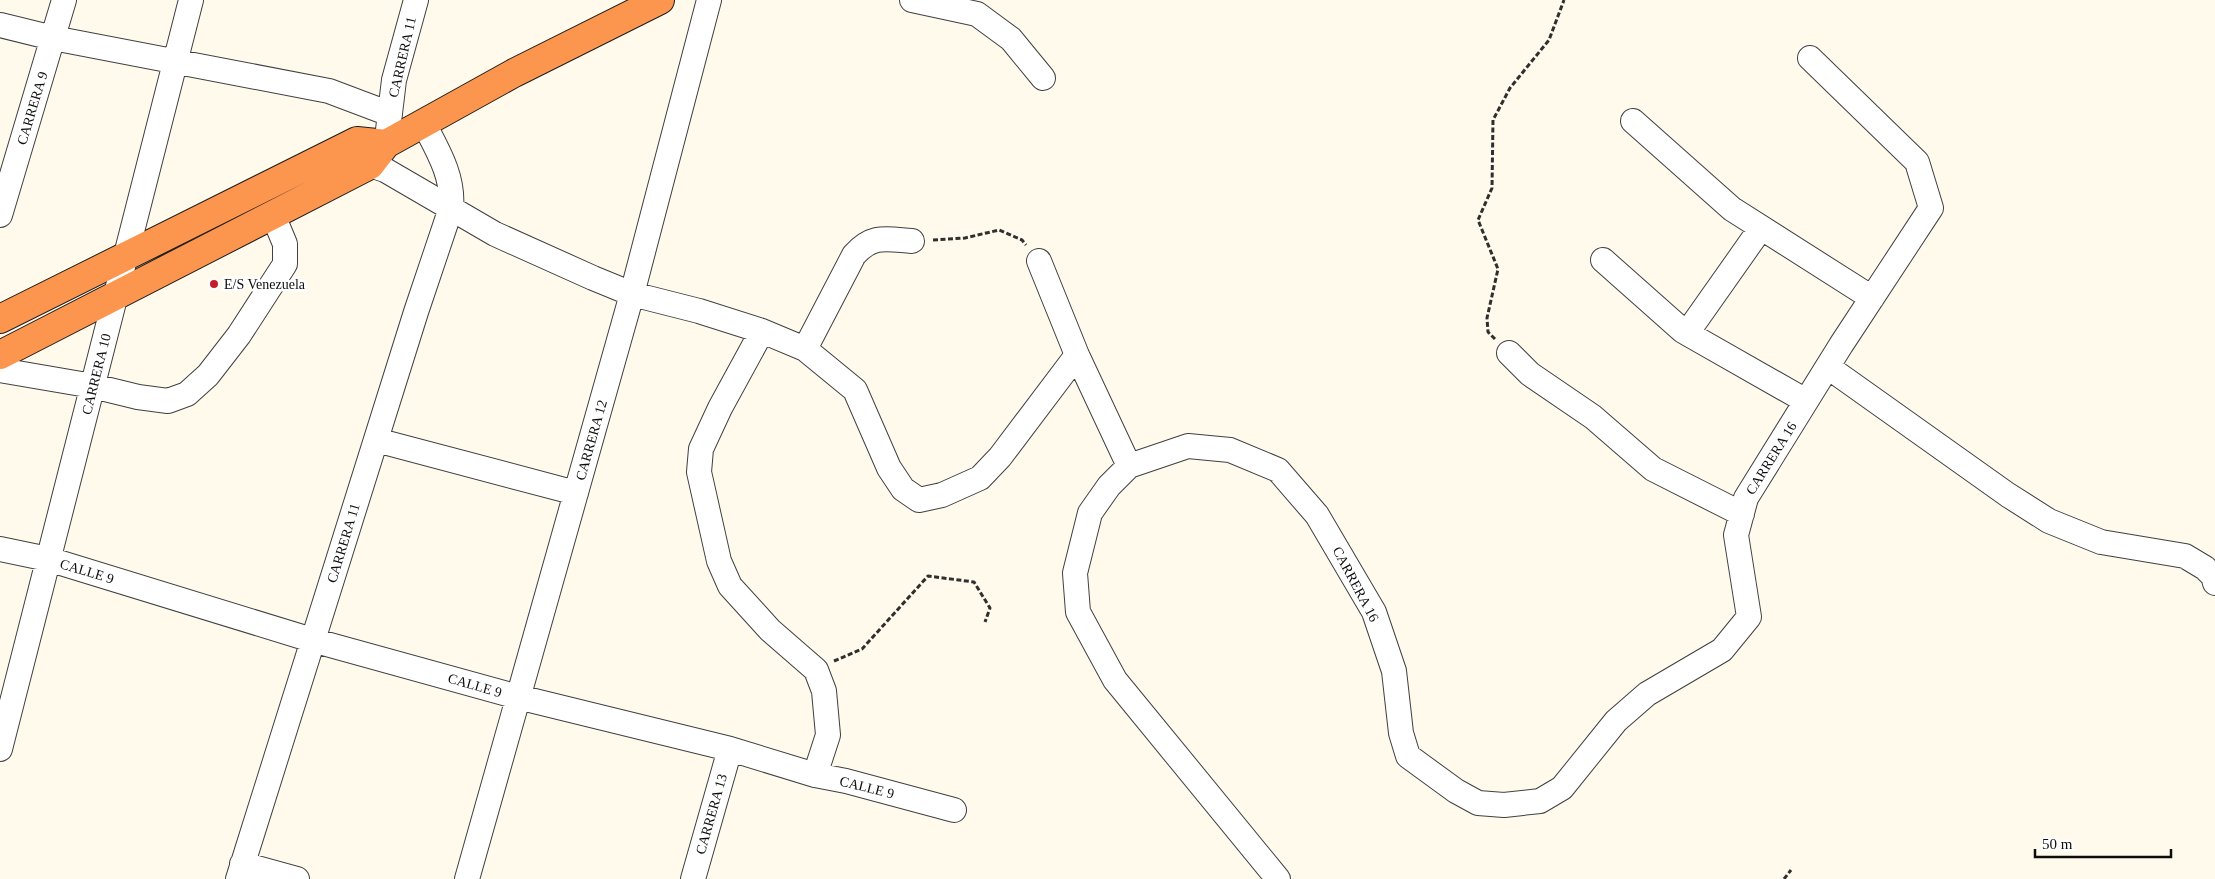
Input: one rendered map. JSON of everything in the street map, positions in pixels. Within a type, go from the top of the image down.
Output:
[{"type":"highway","points":[[0,355],[273,215],[378,155],[424,124],[514,73],[660,0]]},
{"type":"highway","points":[[0,319],[357,142],[378,155]]},
{"type":"street","name":"CARRERA 9","points":[[0,215],[64,0]]},
{"type":"street","name":"CARRERA 10","points":[[0,749],[191,0]]},
{"type":"street","name":"CARRERA 11","points":[[378,155],[390,114],[394,80],[416,0]]},
{"type":"street","name":"CARRERA 12","points":[[467,879],[632,294],[708,0]]},
{"type":"street","points":[[912,0],[977,14],[1011,39],[1043,78]]},
{"type":"street","points":[[0,25],[53,38],[329,91],[390,114]]},
{"type":"street","name":"CARRERA 16","points":[[1278,879],[1115,680],[1078,612],[1075,573],[1090,513],[1109,486],[1129,466],[1188,446],[1230,450],[1278,470],[1317,515],[1374,612],[1394,671],[1401,733],[1408,756],[1456,791],[1478,802],[1504,805],[1540,801],[1562,788],[1616,721],[1647,694],[1722,650],[1750,617],[1736,535],[1746,498],[1806,401],[1931,208],[1917,162],[1810,58]]},
{"type":"street","points":[[1633,121],[1732,209],[1872,298]]},
{"type":"street","points":[[424,124],[448,174],[452,195],[451,208]]},
{"type":"street","points":[[378,155],[385,170],[495,234],[632,294],[699,311],[762,331],[805,349],[855,390],[889,468],[903,489],[919,500],[942,495],[980,478],[1000,457],[1077,355]]},
{"type":"street","name":"CARRERA 11","points":[[240,871],[451,208]]},
{"type":"street","points":[[0,370],[93,386],[138,397],[168,401],[187,394],[208,375],[250,319],[285,264],[285,244],[273,215]]},
{"type":"street","points":[[1687,333],[1761,228]]},
{"type":"street","points":[[805,349],[854,255],[865,243],[877,238],[912,241]]},
{"type":"street","points":[[1603,260],[1687,333],[1806,401]]},
{"type":"street","points":[[1039,261],[1077,355],[1129,466]]},
{"type":"street","points":[[762,331],[720,408],[701,449],[699,472],[719,561],[730,586],[770,630],[816,670],[824,691],[828,735],[814,775]]},
{"type":"street","points":[[1510,353],[1530,374],[1593,416],[1653,469],[1742,514]]},
{"type":"street","points":[[1828,367],[2008,495],[2049,521],[2101,542],[2185,556],[2205,568],[2213,576],[2215,583]]},
{"type":"street","points":[[376,440],[576,493]]},
{"type":"street","name":"CALLE 9","points":[[0,549],[48,559],[312,640],[518,697],[730,749],[814,775],[846,781],[954,810]]},
{"type":"street","name":"CARRERA 13","points":[[693,879],[730,749]]},
{"type":"street","points":[[240,871],[297,879]]},
{"type":"path","points":[[1510,353],[1488,332],[1487,318],[1498,269],[1478,220],[1492,188],[1493,120],[1510,88],[1549,40],[1564,0]]},
{"type":"path","points":[[912,241],[965,238],[999,230],[1022,240],[1039,261]]},
{"type":"path","points":[[816,670],[862,649],[928,576],[974,582],[990,608],[985,622]]},
{"type":"path","points":[[1784,879],[1791,870]]},
{"type":"place","name":"E/S Venezuela","points":[[214,284]]}]
